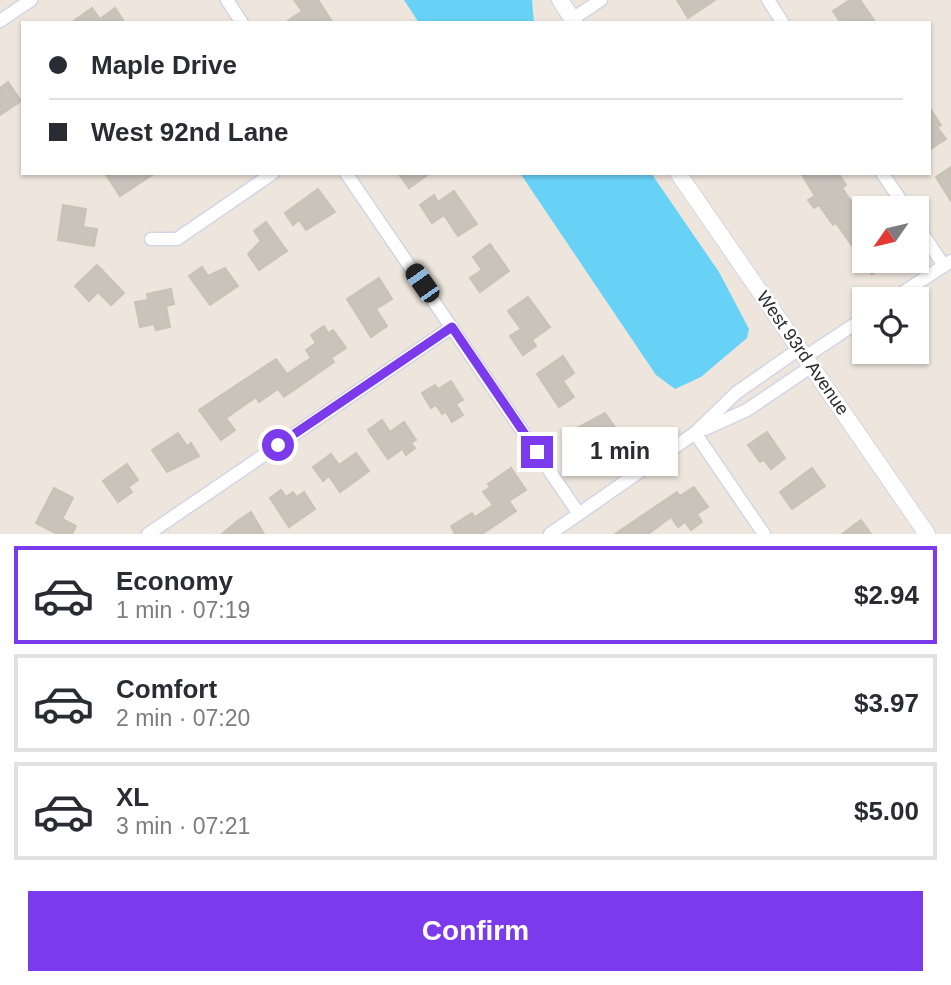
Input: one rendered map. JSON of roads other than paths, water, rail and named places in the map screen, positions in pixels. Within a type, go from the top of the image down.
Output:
[{"type":"street","points":[[0,21],[31,0]]},
{"type":"street","points":[[227,0],[241,21]]},
{"type":"street","points":[[563,1],[574,21],[601,0]]},
{"type":"street","points":[[768,0],[782,21]]},
{"type":"street","points":[[150,239],[177,239],[270,175]]},
{"type":"street","points":[[347,175],[579,514]]},
{"type":"street","name":"West 93rd Avenue","points":[[679,175],[927,534]]},
{"type":"street","points":[[884,175],[898,196]]},
{"type":"street","points":[[911,287],[947,263],[929,241]]},
{"type":"street","points":[[550,534],[695,433],[736,393],[805,357],[852,326]]},
{"type":"street","points":[[148,534],[452,327]]},
{"type":"street","points":[[695,433],[747,410],[805,357]]},
{"type":"street","points":[[695,433],[764,534]]},
{"type":"water","points":[[404,0],[532,0],[534,21],[418,21]]},
{"type":"water","points":[[521,175],[652,175],[719,272],[749,329],[747,338],[701,377],[675,389],[656,375]]}]
